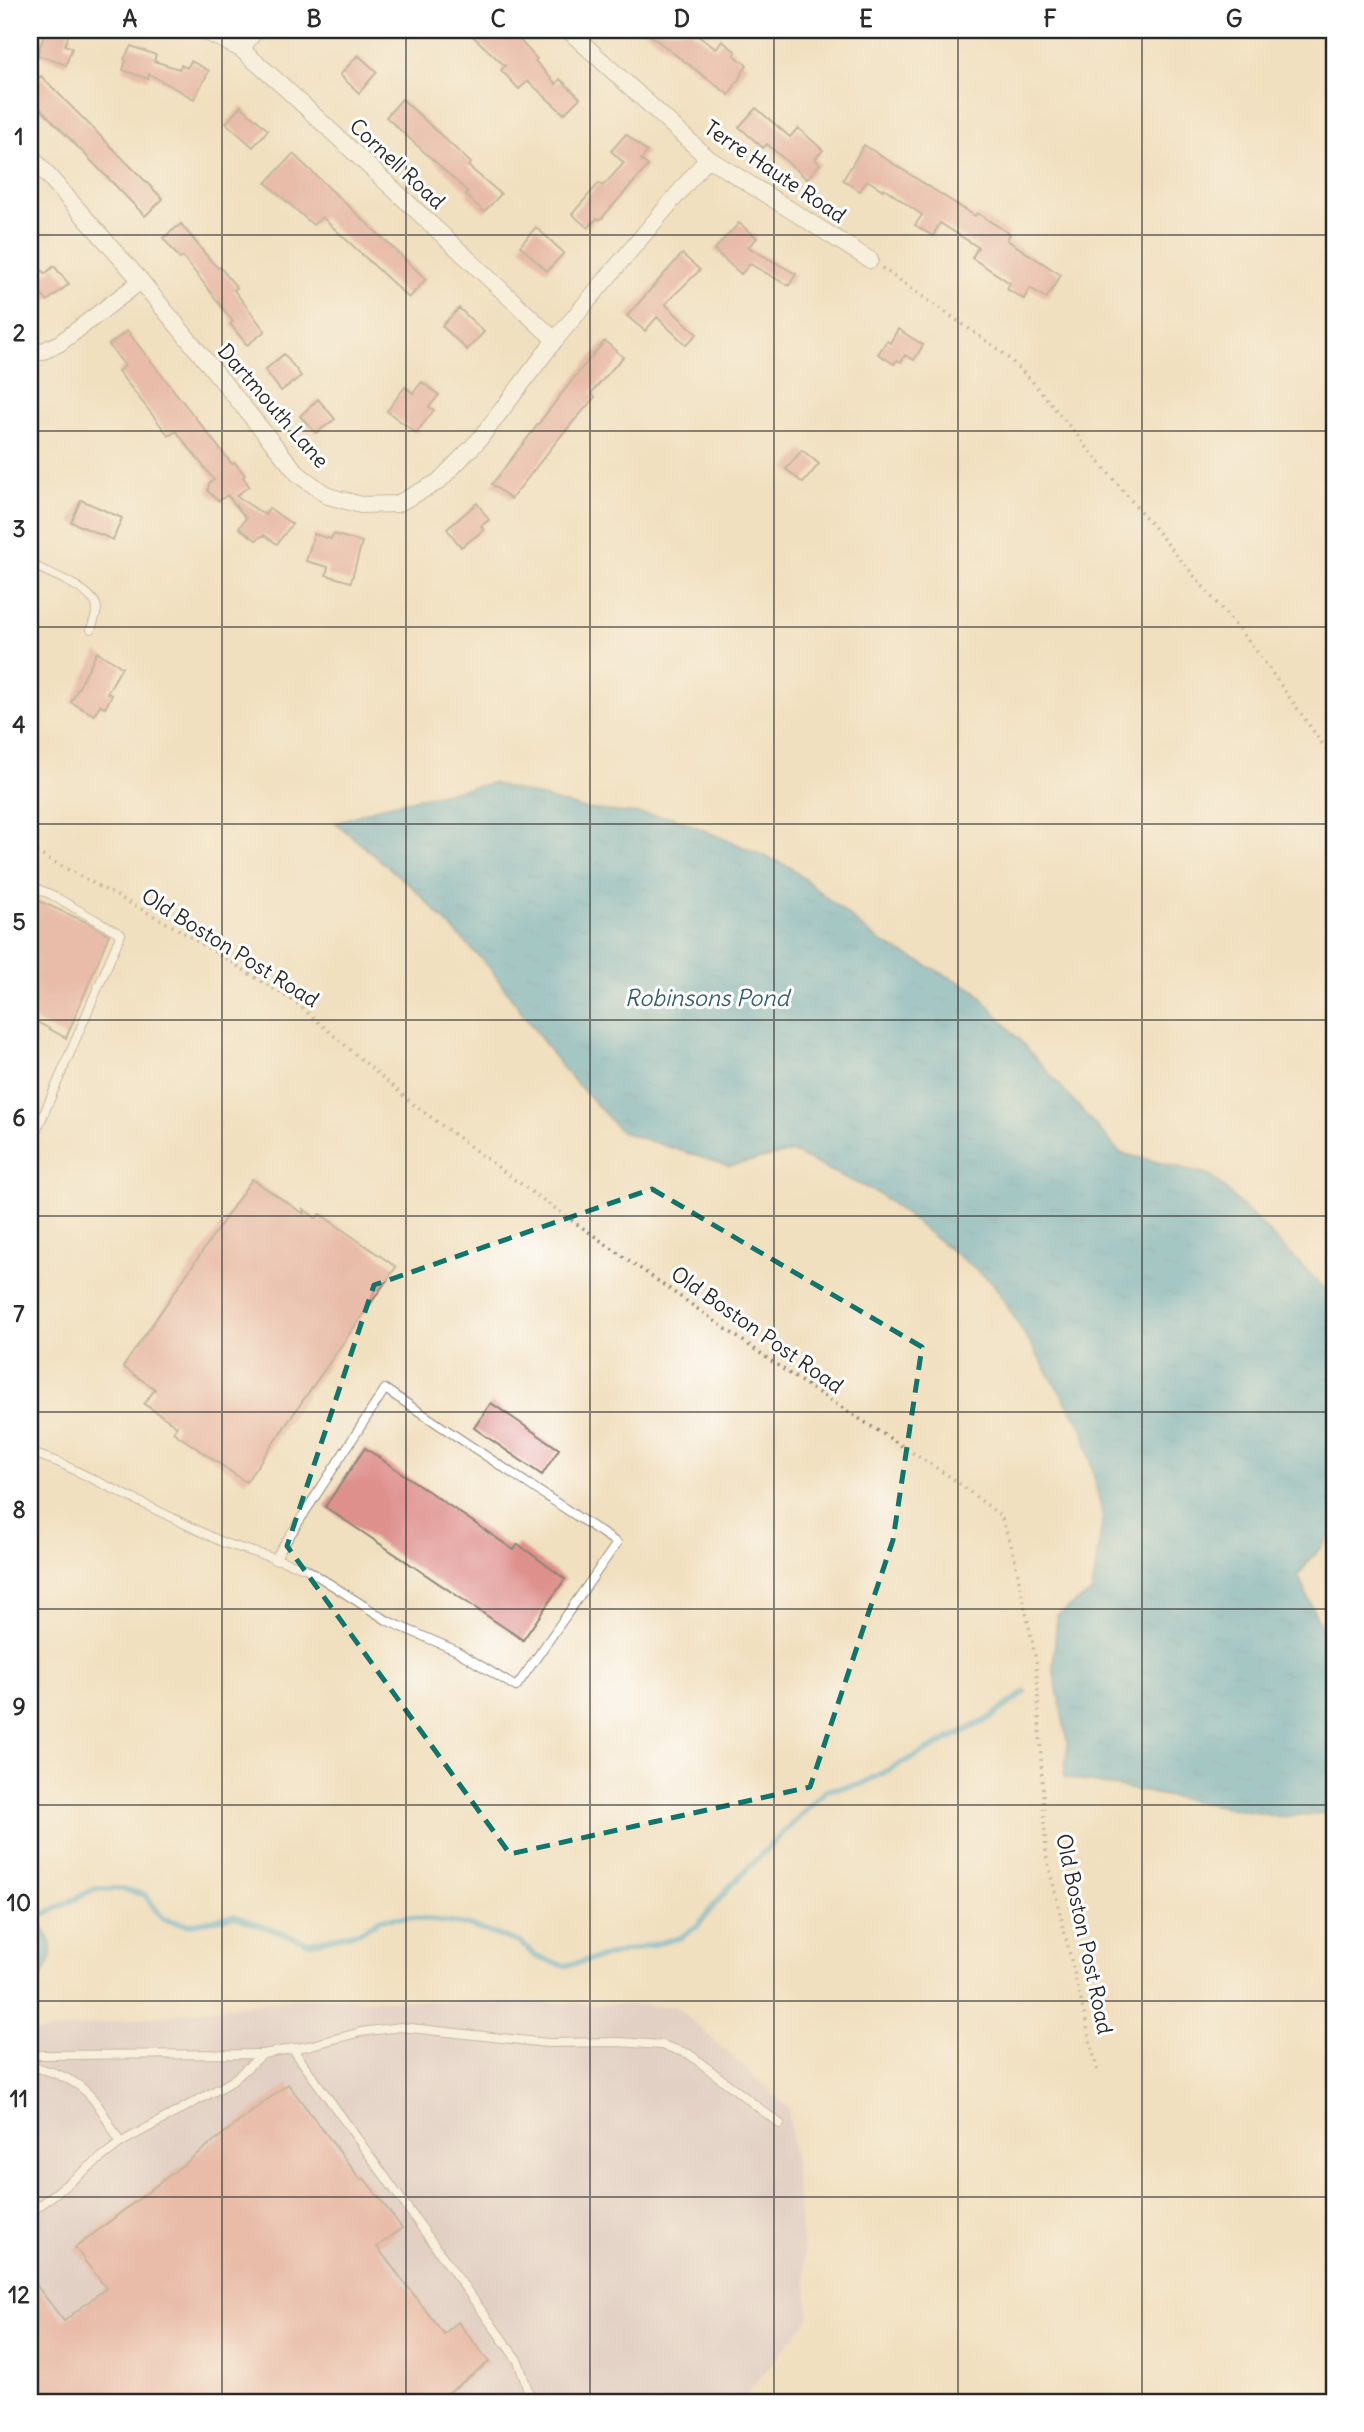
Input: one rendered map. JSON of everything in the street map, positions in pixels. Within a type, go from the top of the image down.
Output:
[{"type":"street","name":"Cornell Road","points":[[202,30],[241,49],[555,340]]},
{"type":"street","points":[[241,49],[256,30]]},
{"type":"street","name":"Terre Haute Road","points":[[568,30],[708,158],[870,260]]},
{"type":"street","name":"Dartmouth Lane","points":[[30,155],[141,281],[298,474],[328,496],[361,506],[397,503],[438,482],[478,441],[555,340],[708,158]]},
{"type":"street","points":[[30,352],[41,352],[60,343],[141,281]]},
{"type":"lane","points":[[30,564],[85,591],[94,599],[97,610],[91,629]]},
{"type":"lane","points":[[30,886],[50,894],[121,934],[30,1146]]},
{"type":"lane","points":[[30,1452],[60,1463],[224,1543],[274,1560],[305,1568],[388,1621],[455,1650],[516,1687],[617,1543],[385,1389],[274,1560]]},
{"type":"lane","points":[[30,2055],[264,2054],[361,2032],[401,2027],[547,2043],[619,2042],[662,2045],[689,2054],[779,2124]]},
{"type":"lane","points":[[292,2048],[519,2361],[532,2402]]},
{"type":"lane","points":[[30,2213],[120,2143],[230,2082],[264,2054]]},
{"type":"lane","points":[[30,2066],[48,2070],[81,2085],[104,2112],[120,2143]]},
{"type":"path","points":[[870,260],[1001,351],[1031,380],[1255,649],[1334,760]]},
{"type":"path","name":"Old Boston Post Road","points":[[30,849],[176,928],[295,1003],[413,1104],[522,1185],[794,1377],[952,1478],[1001,1516],[1013,1551],[1036,1660],[1046,1854],[1098,2073]]},
{"type":"highlighted area","points":[[652,1189],[922,1347],[893,1540],[810,1787],[510,1854],[287,1546],[374,1285]]},
{"type":"shaded area","points":[[295,1998],[676,2006],[788,2107],[810,2317],[741,2402],[30,2402],[30,2033]]},
{"type":"water","name":"Robinsons Pond","points":[[491,783],[585,809],[673,817],[790,867],[879,941],[975,990],[1120,1153],[1211,1175],[1332,1296],[1334,1536],[1329,1537],[1298,1575],[1334,1657],[1334,1812],[1279,1817],[1064,1777],[1068,1745],[1053,1668],[1057,1615],[1092,1592],[1103,1518],[1084,1431],[993,1283],[879,1194],[792,1152],[729,1166],[621,1132],[561,1066],[489,967],[413,888],[336,823],[383,806]]},
{"type":"water","points":[[30,1916],[46,1933],[51,1952],[46,1971],[30,1988]]},
{"type":"building","points":[[46,30],[70,30],[65,45],[72,48],[66,65],[37,55]]},
{"type":"building","points":[[466,30],[510,30],[556,84],[560,79],[580,98],[564,114],[528,81],[519,89],[501,70],[505,66]]},
{"type":"building","points":[[643,30],[690,30],[716,49],[722,41],[747,65],[729,95]]},
{"type":"building","points":[[131,46],[156,55],[154,61],[179,69],[181,65],[187,68],[191,61],[209,71],[194,99],[149,74],[148,79],[123,70],[124,59]]},
{"type":"building","points":[[358,55],[377,72],[359,93],[340,75]]},
{"type":"building","points":[[41,76],[163,199],[145,216],[30,98],[30,87]]},
{"type":"building","points":[[402,99],[471,163],[468,166],[501,194],[484,212],[466,195],[468,192],[386,117]]},
{"type":"building","points":[[241,106],[268,130],[253,147],[226,123]]},
{"type":"building","points":[[756,108],[790,137],[798,128],[823,150],[815,159],[820,164],[807,179],[767,144],[763,148],[739,127]]},
{"type":"building","points":[[626,134],[647,152],[641,160],[648,166],[600,220],[597,218],[588,228],[572,214],[599,183],[603,186],[624,163],[611,151]]},
{"type":"building","points":[[864,145],[975,216],[977,213],[1010,234],[1007,240],[1061,275],[1046,298],[1030,288],[1024,299],[1007,289],[1010,283],[972,258],[978,247],[940,223],[933,236],[915,225],[922,215],[884,188],[883,190],[867,180],[860,191],[843,180]]},
{"type":"building","points":[[293,154],[426,279],[409,298],[322,217],[313,225],[266,183]]},
{"type":"building","points":[[739,223],[757,238],[748,247],[796,274],[789,286],[750,264],[741,274],[714,250]]},
{"type":"building","points":[[181,224],[237,288],[234,290],[265,331],[247,345],[202,281],[163,238]]},
{"type":"building","points":[[536,227],[564,253],[547,271],[520,246]]},
{"type":"building","points":[[682,254],[700,270],[665,304],[697,334],[686,345],[657,317],[645,331],[627,316]]},
{"type":"building","points":[[30,256],[45,274],[54,266],[69,284],[47,301],[30,279]]},
{"type":"building","points":[[459,308],[484,332],[467,350],[442,326]]},
{"type":"building","points":[[898,329],[923,345],[914,360],[905,355],[901,362],[897,360],[894,364],[878,354],[887,341],[890,343]]},
{"type":"building","points":[[127,331],[232,464],[235,463],[245,475],[243,477],[249,486],[236,496],[265,515],[269,508],[292,524],[277,544],[264,535],[256,540],[239,528],[246,518],[227,495],[219,501],[208,491],[209,483],[214,480],[176,431],[169,436],[118,371],[125,366],[109,345]]},
{"type":"building","points":[[605,341],[623,357],[591,393],[595,397],[511,499],[492,484]]},
{"type":"building","points":[[284,354],[301,376],[281,391],[265,370]]},
{"type":"building","points":[[422,382],[439,395],[429,407],[434,410],[416,433],[387,411],[405,387],[413,393]]},
{"type":"building","points":[[318,399],[335,419],[316,433],[300,416]]},
{"type":"building","points":[[802,450],[819,464],[803,483],[786,469]]},
{"type":"building","points":[[81,500],[122,518],[113,540],[71,522]]},
{"type":"building","points":[[477,503],[489,520],[481,526],[484,530],[461,547],[447,529]]},
{"type":"building","points":[[314,534],[331,539],[333,534],[362,542],[351,582],[326,575],[328,567],[306,561]]},
{"type":"building","points":[[97,652],[122,667],[107,693],[112,695],[105,708],[100,705],[94,715],[71,702]]},
{"type":"building","points":[[30,897],[109,935],[66,1038],[30,1018],[30,973],[35,961],[30,959]]},
{"type":"building","points":[[252,1179],[304,1214],[303,1209],[316,1218],[320,1214],[396,1267],[246,1482],[173,1432],[177,1426],[144,1404],[155,1389],[123,1367]]},
{"type":"building","points":[[491,1403],[559,1449],[542,1475],[474,1428]]},
{"type":"building","points":[[365,1448],[514,1550],[518,1544],[565,1579],[523,1640],[325,1507]]},
{"type":"building","points":[[288,2084],[361,2180],[364,2178],[402,2228],[377,2247],[444,2334],[458,2322],[489,2362],[436,2402],[30,2402],[30,2277],[64,2321],[106,2288],[75,2248]]},
{"type":"waterway","points":[[30,1922],[94,1889],[123,1889],[145,1895],[163,1919],[188,1925],[234,1916],[309,1943],[362,1931],[380,1919],[410,1917],[467,1925],[521,1943],[536,1957],[564,1966],[680,1938],[697,1926],[730,1886],[826,1790],[861,1784],[990,1718],[1025,1692]]}]
